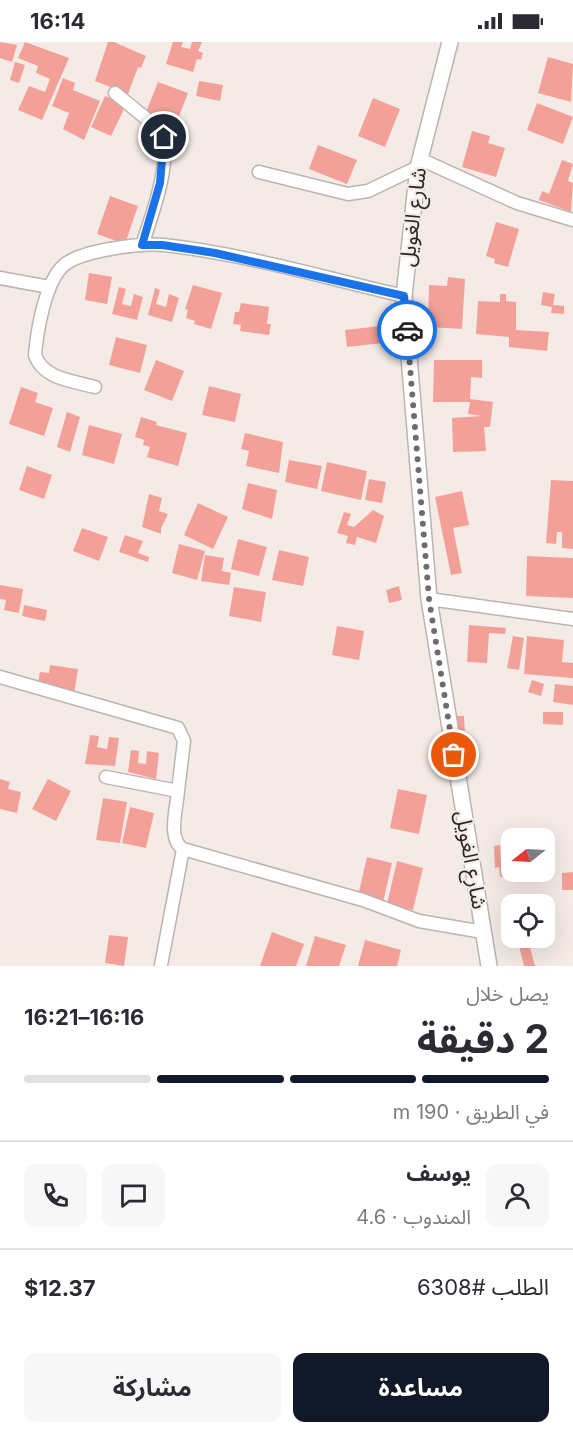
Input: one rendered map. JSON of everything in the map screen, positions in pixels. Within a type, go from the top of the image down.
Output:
[{"type":"street","name":"شارع الغويل","points":[[450,42],[419,163],[404,296],[429,599],[489,966]]},
{"type":"street","points":[[115,93],[159,129],[164,137],[160,183],[142,245]]},
{"type":"street","points":[[259,172],[348,194],[368,191],[419,163],[517,203],[573,220]]},
{"type":"street","points":[[95,387],[46,373],[38,366],[35,355],[49,287],[64,265],[75,258],[142,245],[162,245],[215,253],[404,296]]},
{"type":"street","points":[[0,278],[49,287]]},
{"type":"street","points":[[429,599],[573,619]]},
{"type":"street","points":[[0,677],[178,728],[184,741],[174,837],[177,845],[183,849],[363,900],[419,921],[483,932]]},
{"type":"street","points":[[106,777],[178,790]]},
{"type":"street","points":[[161,964],[183,849]]},
{"type":"building","points":[[0,42],[17,45],[12,62],[0,58]]},
{"type":"building","points":[[25,42],[69,58],[42,120],[18,110],[29,86],[45,92],[50,79],[36,73],[38,66],[18,58]]},
{"type":"building","points":[[108,42],[114,42],[146,56],[141,68],[138,67],[128,94],[95,81]]},
{"type":"building","points":[[173,42],[183,42],[181,47],[190,49],[192,42],[202,42],[198,51],[203,53],[201,60],[197,59],[193,72],[166,64]]},
{"type":"building","points":[[548,57],[573,64],[571,102],[538,93]]},
{"type":"building","points":[[15,62],[25,65],[19,83],[10,80]]},
{"type":"building","points":[[63,78],[75,83],[73,90],[100,101],[84,140],[63,129],[69,113],[52,106]]},
{"type":"building","points":[[199,81],[223,85],[220,101],[196,96]]},
{"type":"building","points":[[158,82],[188,93],[176,124],[146,112]]},
{"type":"building","points":[[105,96],[126,105],[111,136],[91,127]]},
{"type":"building","points":[[373,98],[400,109],[385,147],[358,136]]},
{"type":"building","points":[[537,103],[573,117],[563,144],[527,130]]},
{"type":"building","points":[[472,131],[490,136],[488,143],[505,148],[496,177],[462,167]]},
{"type":"building","points":[[318,145],[357,160],[347,184],[309,169]]},
{"type":"building","points":[[562,160],[573,164],[568,181],[573,183],[571,212],[539,200],[542,191],[549,194]]},
{"type":"building","points":[[110,196],[138,206],[125,244],[97,234]]},
{"type":"building","points":[[496,222],[519,229],[508,267],[494,263],[495,259],[486,256]]},
{"type":"building","points":[[89,273],[112,277],[107,304],[85,300]]},
{"type":"building","points":[[448,277],[465,279],[462,329],[428,327],[429,285],[447,286]]},
{"type":"building","points":[[193,285],[222,293],[211,329],[194,324],[195,321],[186,318],[188,310],[185,309]]},
{"type":"building","points":[[119,287],[126,289],[122,304],[131,306],[134,294],[143,297],[137,320],[112,314]]},
{"type":"building","points":[[155,288],[160,290],[156,304],[166,307],[169,294],[179,298],[172,322],[148,315]]},
{"type":"building","points":[[543,292],[555,294],[553,305],[564,306],[564,314],[551,313],[552,307],[541,305]]},
{"type":"building","points":[[500,294],[506,294],[506,301],[516,302],[516,330],[549,332],[547,351],[509,347],[509,337],[476,334],[478,301],[500,302]]},
{"type":"building","points":[[241,303],[269,307],[267,324],[271,324],[269,335],[240,331],[241,325],[233,324],[235,312],[239,312]]},
{"type":"building","points":[[381,326],[383,343],[347,347],[345,330]]},
{"type":"building","points":[[116,337],[147,345],[140,373],[109,365]]},
{"type":"building","points":[[156,360],[184,371],[172,401],[144,390]]},
{"type":"building","points":[[434,360],[482,360],[482,378],[471,377],[470,399],[493,402],[490,427],[484,427],[486,451],[453,452],[452,418],[482,416],[468,414],[470,402],[433,402]]},
{"type":"building","points":[[209,386],[241,394],[235,422],[202,415]]},
{"type":"building","points":[[21,387],[38,393],[35,402],[53,408],[44,436],[9,424]]},
{"type":"building","points":[[67,412],[80,417],[70,452],[57,447]]},
{"type":"building","points":[[141,417],[157,422],[156,425],[187,433],[178,466],[147,457],[150,447],[143,445],[144,440],[135,437]]},
{"type":"building","points":[[89,425],[122,434],[114,464],[82,455]]},
{"type":"building","points":[[245,433],[283,442],[279,473],[246,466],[249,451],[241,449]]},
{"type":"building","points":[[289,460],[322,466],[317,489],[285,482]]},
{"type":"building","points":[[327,462],[367,471],[361,500],[321,491]]},
{"type":"building","points":[[27,466],[52,475],[44,499],[19,490]]},
{"type":"building","points":[[369,479],[386,482],[382,503],[365,500]]},
{"type":"building","points":[[551,480],[573,481],[573,549],[562,548],[562,532],[557,532],[556,544],[546,543]]},
{"type":"building","points":[[248,483],[277,490],[272,519],[242,509]]},
{"type":"building","points":[[462,491],[469,525],[453,528],[462,573],[451,575],[435,497]]},
{"type":"building","points":[[149,494],[162,498],[159,511],[168,514],[161,528],[161,534],[142,527]]},
{"type":"building","points":[[198,503],[228,517],[213,549],[184,535]]},
{"type":"building","points":[[373,510],[384,516],[376,543],[357,537],[355,545],[346,543],[348,536],[337,533],[344,512],[351,514],[347,525],[354,527]]},
{"type":"building","points":[[82,528],[108,537],[99,561],[73,551]]},
{"type":"building","points":[[125,535],[143,541],[138,553],[149,557],[148,562],[119,552]]},
{"type":"building","points":[[238,539],[267,547],[259,576],[231,569]]},
{"type":"building","points":[[179,544],[205,551],[197,580],[172,573]]},
{"type":"building","points":[[279,550],[309,557],[303,586],[272,580]]},
{"type":"building","points":[[205,555],[224,558],[222,571],[231,573],[229,585],[201,581]]},
{"type":"building","points":[[527,556],[573,558],[573,598],[526,596]]},
{"type":"building","points":[[0,585],[23,589],[19,613],[4,610],[6,600],[0,599]]},
{"type":"building","points":[[399,586],[402,600],[389,603],[386,590]]},
{"type":"building","points":[[234,587],[266,592],[261,622],[229,616]]},
{"type":"building","points":[[24,605],[47,610],[45,621],[22,616]]},
{"type":"building","points":[[469,625],[506,628],[505,634],[489,633],[487,663],[467,662]]},
{"type":"building","points":[[337,626],[364,631],[359,660],[332,655]]},
{"type":"building","points":[[513,636],[524,638],[519,670],[507,668]]},
{"type":"building","points":[[527,636],[564,640],[562,662],[573,663],[573,678],[524,674]]},
{"type":"building","points":[[50,665],[78,669],[74,694],[37,689],[40,672],[49,673]]},
{"type":"building","points":[[532,680],[544,684],[541,696],[528,692]]},
{"type":"building","points":[[555,684],[573,686],[573,705],[553,702]]},
{"type":"building","points":[[543,712],[563,712],[563,725],[543,724]]},
{"type":"building","points":[[453,716],[464,716],[465,736],[455,736]]},
{"type":"building","points":[[90,735],[99,736],[97,747],[107,749],[109,737],[119,738],[115,766],[85,764]]},
{"type":"building","points":[[131,750],[139,751],[138,763],[146,764],[147,751],[159,753],[156,779],[128,772]]},
{"type":"building","points":[[0,779],[10,782],[8,789],[21,792],[17,813],[0,809]]},
{"type":"building","points":[[48,779],[71,791],[56,821],[32,809]]},
{"type":"building","points":[[398,789],[427,795],[419,834],[390,828]]},
{"type":"building","points":[[103,798],[127,802],[120,843],[96,840]]},
{"type":"building","points":[[130,807],[154,813],[146,848],[122,843]]},
{"type":"building","points":[[500,845],[501,877],[499,867],[495,868],[494,846]]},
{"type":"building","points":[[367,857],[392,863],[383,902],[358,896]]},
{"type":"building","points":[[397,861],[423,868],[413,910],[387,904]]},
{"type":"building","points":[[573,872],[573,890],[562,890],[562,873]]},
{"type":"building","points":[[272,932],[304,944],[296,966],[260,966]]},
{"type":"building","points":[[109,935],[128,937],[124,966],[105,963]]},
{"type":"building","points":[[315,936],[346,945],[339,966],[306,966]]},
{"type":"building","points":[[365,940],[401,950],[397,966],[358,966]]},
{"type":"building","points":[[520,948],[530,948],[535,966],[524,966]]},
{"type":"way so far","points":[[407,330],[429,599],[454,755]]},
{"type":"route","points":[[164,137],[160,183],[153,214],[142,245],[162,245],[215,253],[404,296],[407,330]]}]
